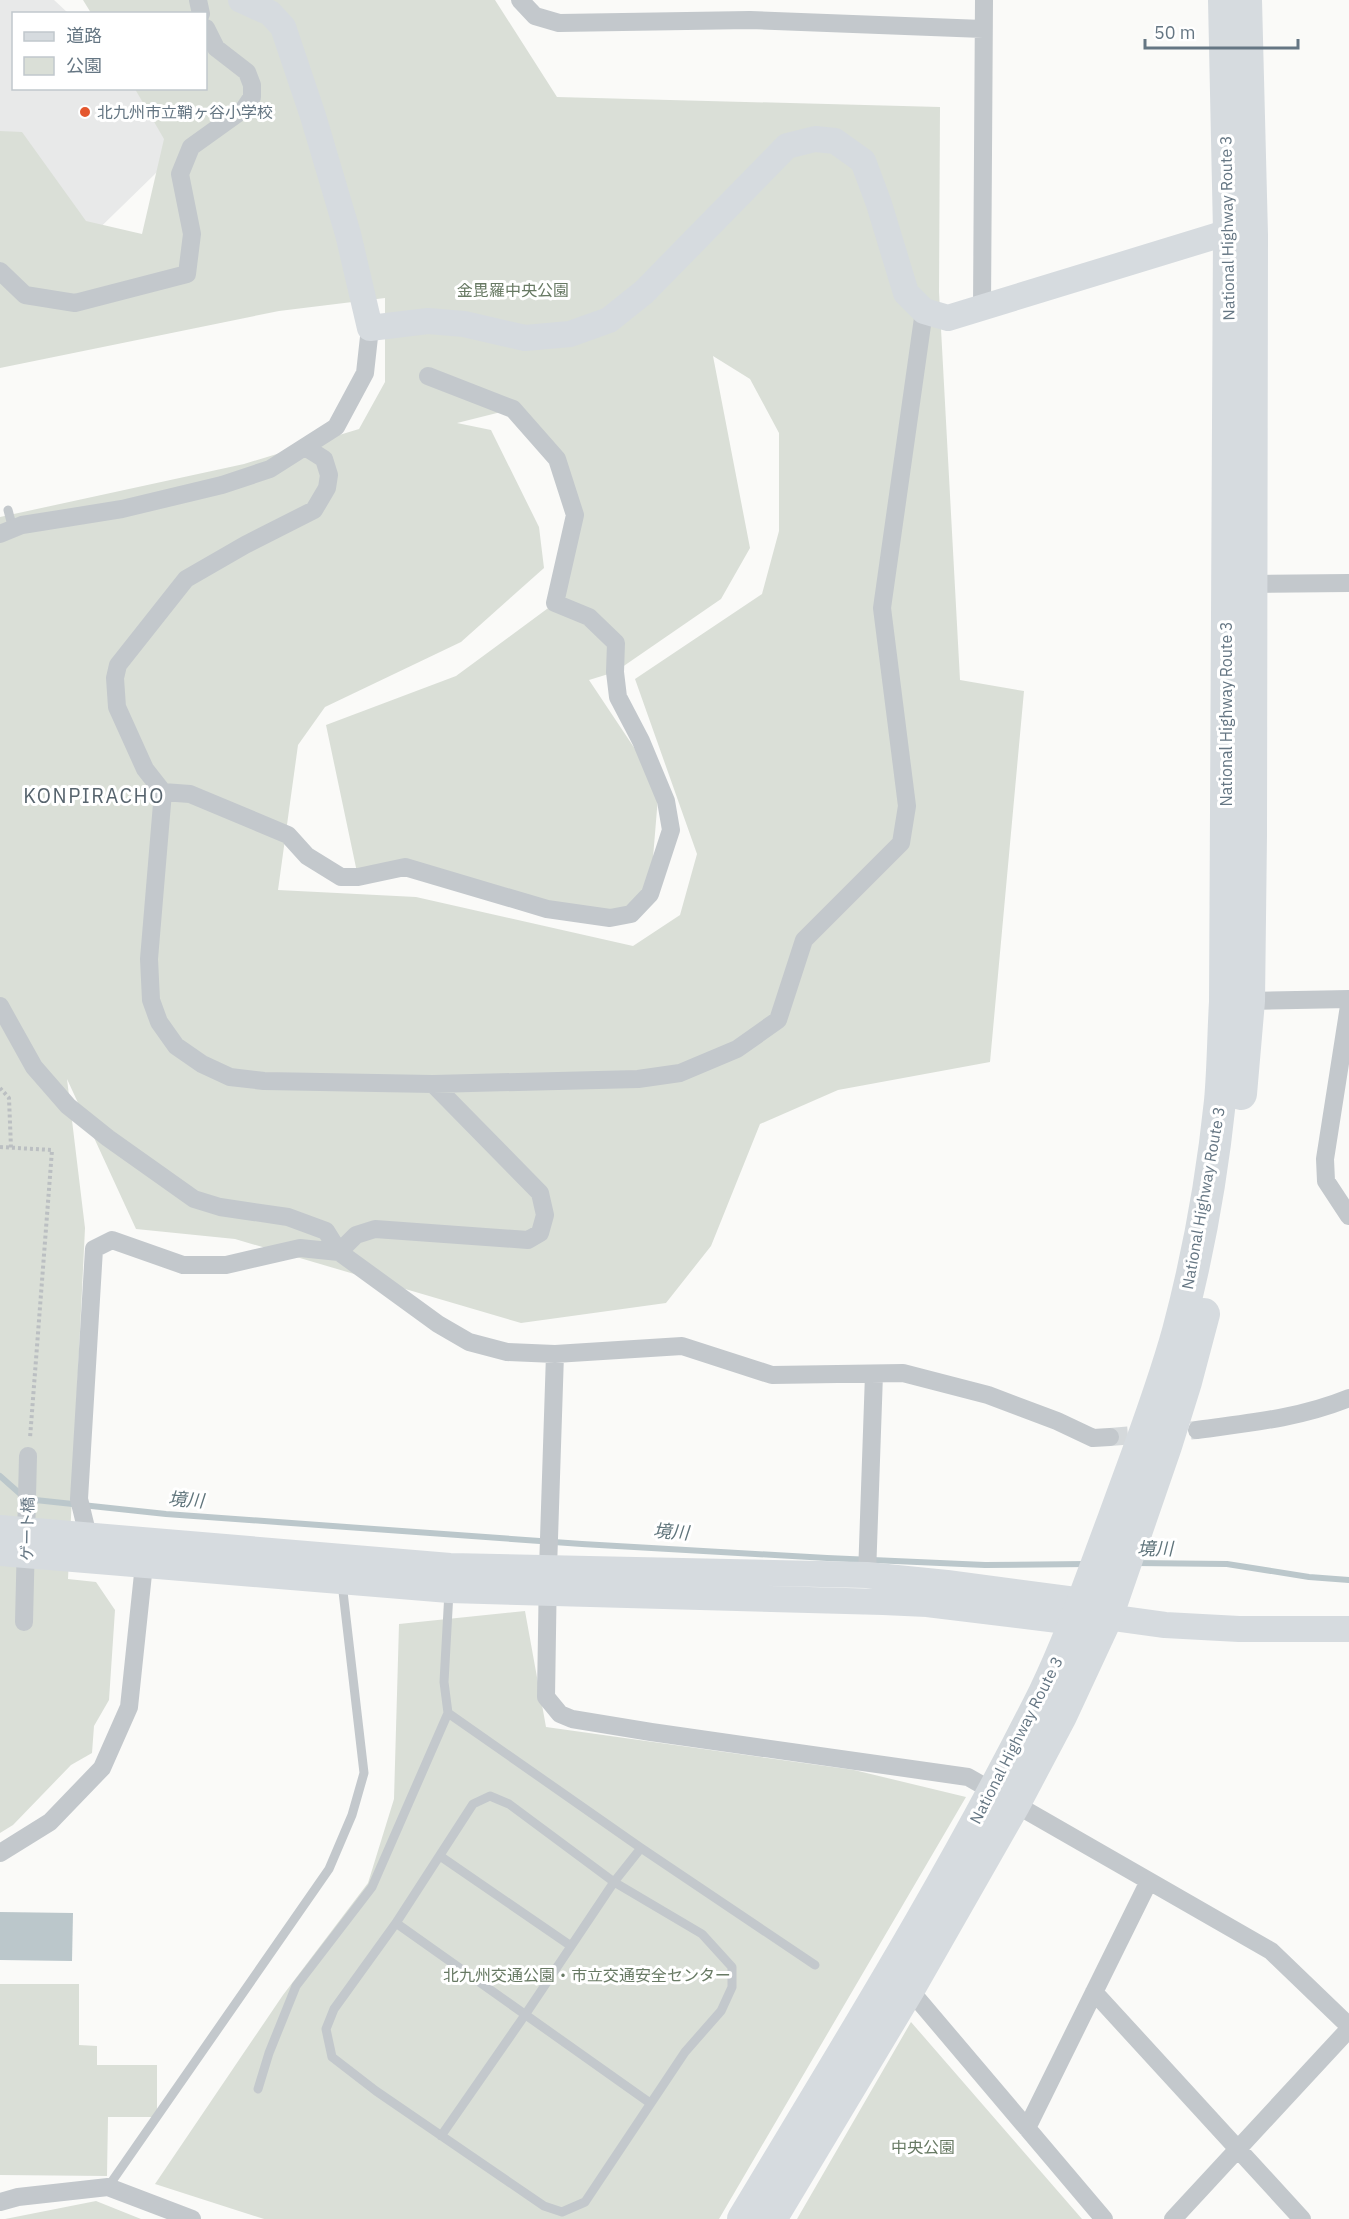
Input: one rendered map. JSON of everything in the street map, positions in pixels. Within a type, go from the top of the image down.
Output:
[{"type":"highway","name":"National Highway Route 3","points":[[1088,1613],[1177,1334],[1204,1208],[1220,1099],[1225,1002],[1229,232],[1224,0]]},
{"type":"highway","name":"National Highway Route 3","points":[[771,2219],[901,1979],[1003,1798],[1045,1690],[1088,1613],[1169,1435],[1186,1382],[1218,1250],[1239,1119],[1249,1001],[1252,235],[1246,0]]},
{"type":"highway","name":"National Highway Route 3","points":[[743,2219],[901,1979]]},
{"type":"street","points":[[7,531],[22,525],[122,509],[222,485],[270,469],[336,427],[365,373],[370,328],[348,234],[287,37],[283,27],[270,13],[241,0]]},
{"type":"street","points":[[520,0],[535,16],[559,23],[750,20],[983,29]]},
{"type":"street","points":[[982,308],[984,0]]},
{"type":"street","points":[[0,271],[25,295],[75,303],[187,274],[192,234],[180,174],[191,147],[244,109],[252,98],[252,85],[247,72],[216,48],[207,30]]},
{"type":"street","points":[[370,328],[428,321],[464,324],[525,338],[570,334],[609,320],[644,292],[787,146],[815,139],[835,141],[863,161],[879,204],[906,293],[924,311],[948,318],[1229,232]]},
{"type":"street","points":[[305,447],[324,459],[329,475],[327,488],[314,510],[245,545],[186,579],[118,665],[115,678],[117,707],[145,769],[163,792],[148,959],[151,1000],[159,1022],[176,1046],[202,1064],[230,1077],[264,1081],[433,1084],[638,1079],[680,1073],[737,1049],[778,1020],[804,940],[901,843],[907,806],[882,608],[924,311]]},
{"type":"street","points":[[163,792],[190,794],[288,835],[307,856],[341,877],[358,877],[405,867],[547,909],[610,918],[632,914],[650,894],[671,830],[666,801],[641,741],[618,697],[615,672],[616,643],[589,617],[555,603],[575,515],[557,459],[513,409],[428,376]]},
{"type":"street","points":[[1251,584],[1349,583]]},
{"type":"street","points":[[1249,1001],[1349,999]]},
{"type":"street","points":[[0,1006],[34,1067],[68,1106],[108,1138],[194,1199],[220,1207],[288,1217],[326,1231],[339,1252],[438,1324],[469,1342],[507,1352],[555,1354],[682,1346],[772,1375],[903,1373],[988,1395],[1057,1421],[1093,1438],[1110,1437]]},
{"type":"street","points":[[1349,1006],[1325,1159],[1326,1180],[1349,1216]]},
{"type":"street","points":[[88,1536],[79,1499],[94,1248],[112,1240],[183,1265],[226,1265],[300,1248],[339,1252],[357,1235],[375,1229],[528,1240],[540,1233],[545,1215],[540,1193],[433,1084]]},
{"type":"street","points":[[555,1354],[547,1581],[546,1697],[560,1714],[572,1719],[651,1732],[968,1777],[1271,1951],[1349,2028],[1173,2219]]},
{"type":"street","points":[[867,1575],[874,1374]]},
{"type":"street","points":[[1197,1430],[1278,1420],[1349,1398]]},
{"type":"street","name":"ゲート橋","points":[[24,1622],[28,1456]]},
{"type":"street","points":[[0,1528],[88,1536],[145,1553]]},
{"type":"street","points":[[0,1553],[145,1553],[450,1578],[547,1581],[1088,1613]]},
{"type":"street","points":[[0,1853],[50,1822],[102,1768],[129,1707],[145,1553]]},
{"type":"street","points":[[547,1581],[867,1575],[947,1583],[1088,1613],[1165,1625],[1239,1629],[1349,1629]]},
{"type":"street","points":[[1027,2128],[1149,1881]]},
{"type":"street","points":[[901,1979],[1104,2219]]},
{"type":"street","points":[[1094,1992],[1302,2219]]},
{"type":"street","points":[[0,2202],[18,2197],[108,2187],[192,2219]]},
{"type":"lane","points":[[7,531],[8,510]]},
{"type":"lane","points":[[108,2187],[329,1869],[352,1815],[364,1773],[341,1570]]},
{"type":"lane","points":[[258,2089],[269,2053],[296,1986],[372,1887],[448,1713],[444,1682],[450,1578]]},
{"type":"lane","points":[[448,1713],[641,1848],[816,1965]]},
{"type":"lane","points":[[490,1796],[509,1804],[614,1882],[702,1934],[732,1967],[732,1987],[721,2011],[685,2052],[585,2202],[562,2212],[544,2206],[332,2058],[326,2029],[334,2009],[396,1923],[440,1856],[473,1804],[490,1796]]},
{"type":"lane","points":[[441,2136],[614,1882],[641,1848]]},
{"type":"lane","points":[[440,1856],[571,1946]]},
{"type":"lane","points":[[396,1923],[650,2103]]},
{"type":"path","points":[[0,1088],[9,1098],[11,1148]]},
{"type":"path","points":[[0,1147],[52,1150],[28,1456]]},
{"type":"shaded area","name":"北九州市立鞘ヶ谷小学校","points":[[0,0],[54,0],[67,12],[12,12],[12,90],[148,90],[195,135],[79,248],[0,162]]},
{"type":"shaded area","points":[[0,1912],[73,1913],[72,1961],[0,1960]]},
{"type":"green space","name":"金毘羅中央公園","points":[[83,0],[495,0],[557,97],[940,107],[939,292],[960,680],[1024,691],[990,1062],[838,1090],[760,1124],[711,1246],[666,1303],[521,1323],[235,1239],[136,1229],[67,1079],[85,1228],[68,1579],[96,1582],[115,1610],[109,1700],[94,1726],[92,1753],[71,1765],[13,1825],[0,1833],[0,517],[244,464],[359,429],[385,382],[385,298],[279,311],[0,368],[0,131],[22,132],[86,221],[142,234],[164,139],[136,90],[207,90],[207,12],[90,12]],"holes":[[[713,356],[750,379],[779,433],[779,531],[762,594],[635,679],[697,854],[680,915],[633,946],[416,897],[278,890],[298,745],[325,707],[461,642],[544,568],[539,527],[491,430],[457,423],[513,409],[557,459],[575,515],[555,603],[456,676],[326,725],[358,877],[406,867],[610,918],[650,894],[659,785],[589,680],[615,672],[721,599],[750,548]]]},
{"type":"green space","name":"北九州交通公園・市立交通安全センター","points":[[525,1611],[546,1727],[854,1770],[966,1797],[719,2219],[264,2219],[155,2184],[283,1995],[368,1883],[394,1799],[399,1624]]},
{"type":"green space","points":[[0,1984],[79,1984],[79,2045],[97,2046],[97,2065],[157,2065],[157,2117],[108,2117],[107,2176],[0,2175]]},
{"type":"green space","name":"中央公園","points":[[911,2022],[1082,2219],[797,2219]]},
{"type":"green space","points":[[96,2201],[141,2219],[5,2219]]},
{"type":"waterway","name":"境川","points":[[0,1476],[26,1499],[166,1514],[582,1544],[827,1558],[985,1565],[1086,1564]]},
{"type":"waterway","name":"境川","points":[[1135,1563],[1227,1564],[1309,1577],[1349,1580]]},
{"type":"tunnel","points":[[1110,1437],[1197,1430]]},
{"type":"place","name":"北九州市立鞘ヶ谷小学校","points":[[85,112]]},
{"type":"district","name":"KONPIRACHO","points":[[94,796]]}]
